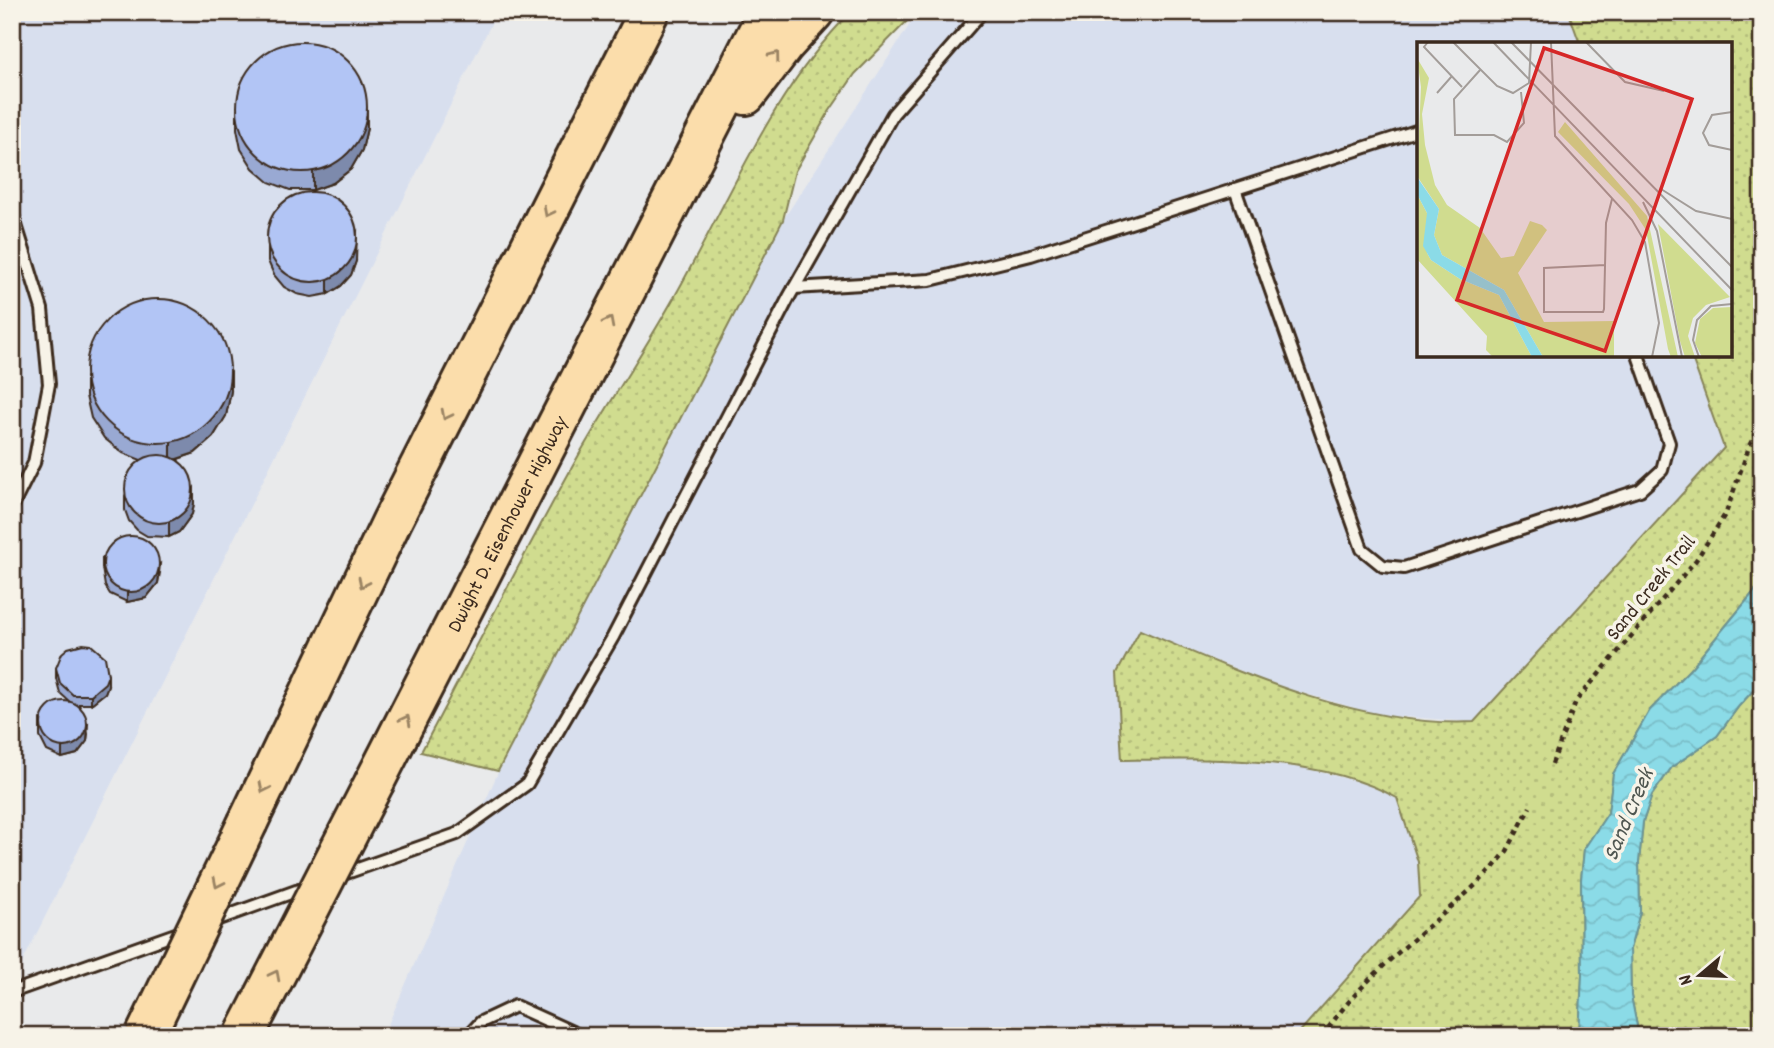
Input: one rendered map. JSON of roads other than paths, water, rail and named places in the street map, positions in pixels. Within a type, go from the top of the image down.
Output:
[{"type":"highway","points":[[579,151],[629,12]]},
{"type":"highway","points":[[145,1036],[392,521],[649,12]]},
{"type":"highway","name":"Dwight D. Eisenhower Highway","points":[[244,1036],[768,12]]},
{"type":"highway","points":[[676,190],[784,44],[814,12]]},
{"type":"lane","points":[[12,992],[457,834],[527,783],[613,637],[794,288],[893,114],[982,12]]},
{"type":"lane","points":[[794,288],[930,280],[967,273],[1031,256],[1417,131]]},
{"type":"lane","points":[[1235,189],[1362,549],[1382,566],[1404,568],[1640,490],[1662,470],[1668,443],[1639,357]]},
{"type":"lane","points":[[12,212],[42,309],[49,384],[34,463],[12,507]]},
{"type":"lane","points":[[468,1036],[481,1022],[515,1006],[582,1036]]},
{"type":"water","name":"Sand Creek","points":[[1762,582],[1762,681],[1717,736],[1672,767],[1652,795],[1643,822],[1639,862],[1640,912],[1630,949],[1631,996],[1639,1036],[1579,1036],[1582,975],[1581,880],[1584,849],[1608,813],[1613,774],[1650,710],[1691,668]]}]
